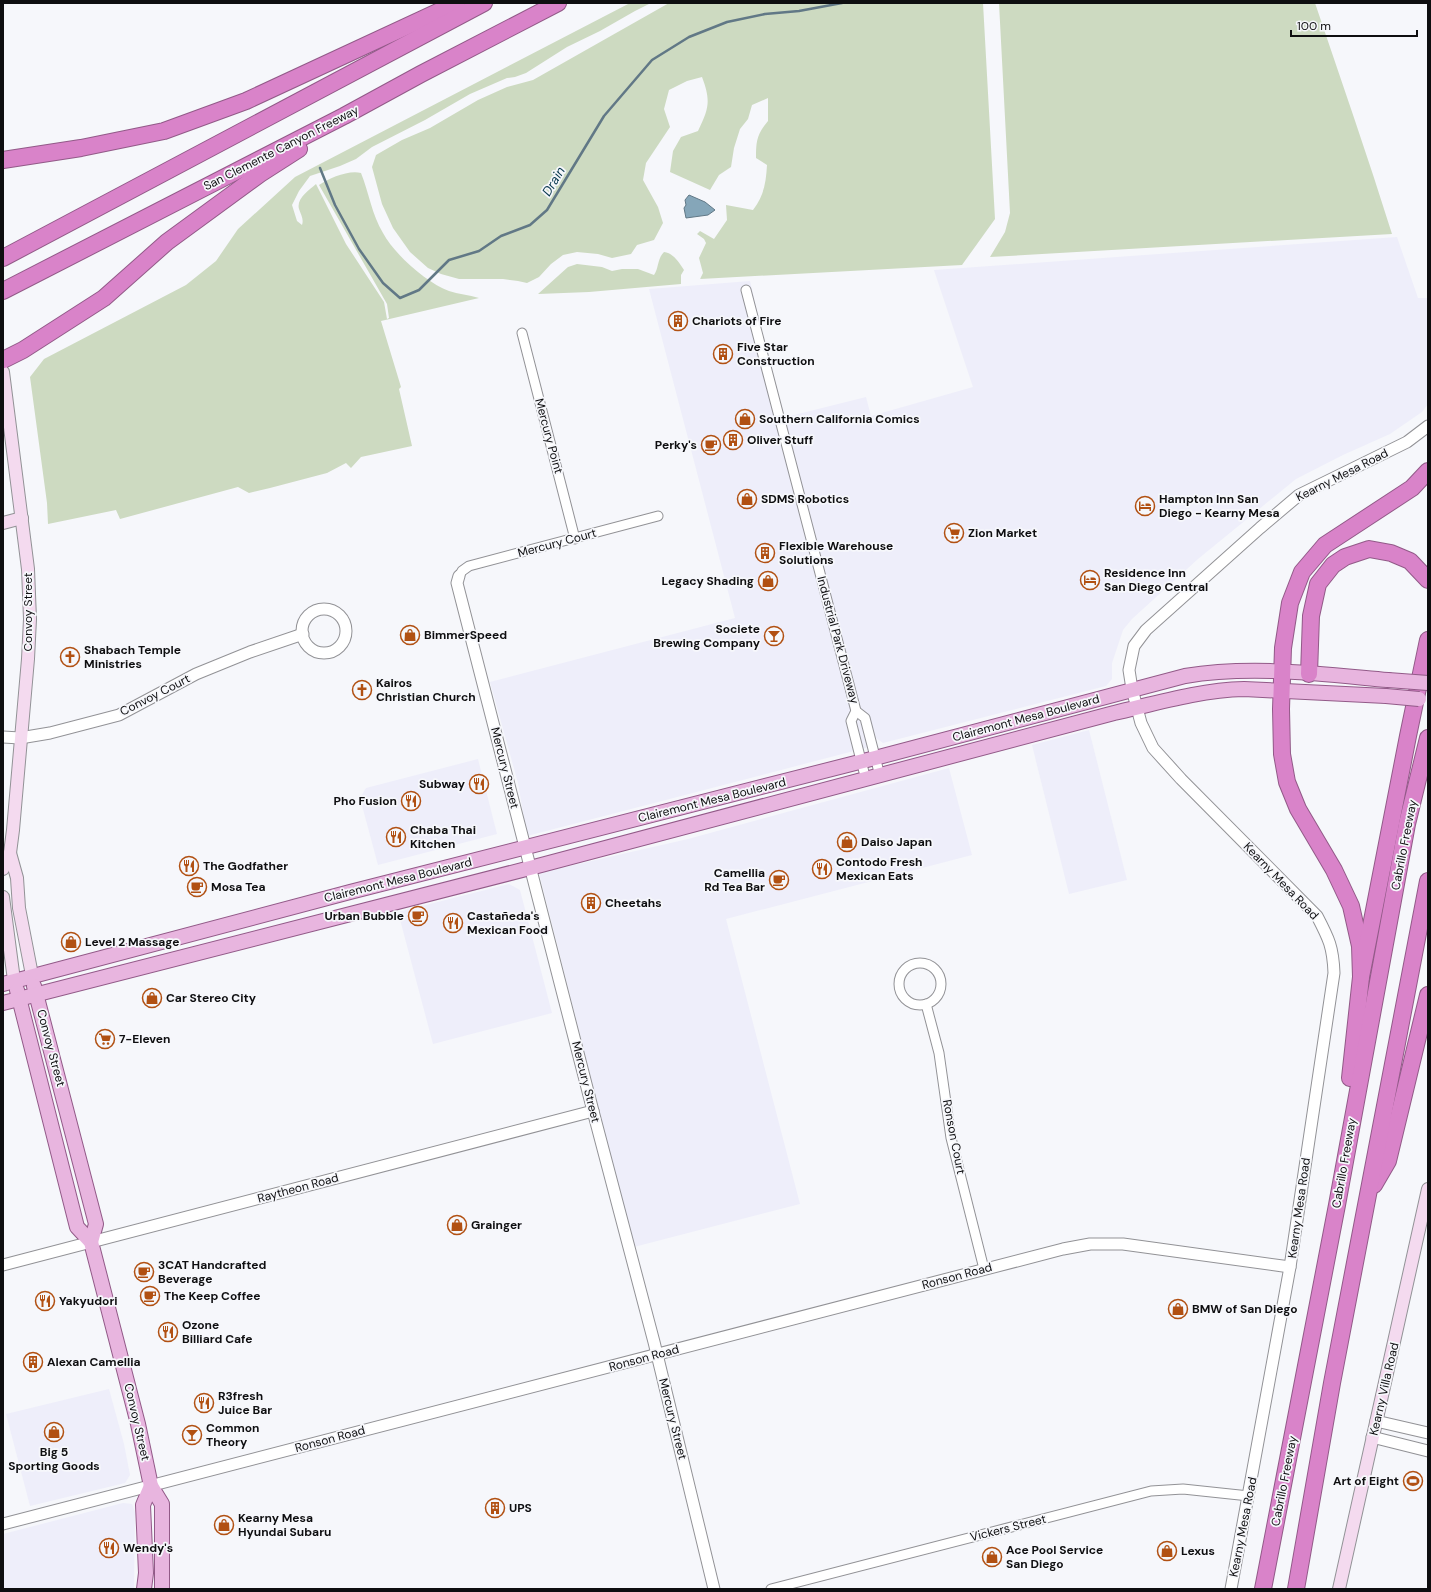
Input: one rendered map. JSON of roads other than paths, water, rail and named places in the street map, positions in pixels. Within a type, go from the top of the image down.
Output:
[{"type":"highway","points":[[3,160],[81,148],[164,131],[246,101],[458,3]]},
{"type":"highway","points":[[3,258],[484,3]]},
{"type":"highway","name":"San Clemente Canyon Freeway","points":[[3,291],[344,116],[558,3]]},
{"type":"highway","points":[[3,360],[23,350],[104,298],[184,228],[260,174],[330,129],[344,116]]},
{"type":"highway","points":[[1361,977],[1360,946],[1351,906],[1334,870],[1298,809],[1287,782],[1282,754],[1283,648],[1290,603],[1302,572],[1325,545],[1412,488],[1428,471]]},
{"type":"highway","points":[[1309,674],[1311,616],[1318,584],[1333,564],[1345,557],[1370,549],[1391,553],[1410,561],[1428,580]]},
{"type":"highway","points":[[1337,1204],[1361,977],[1428,640]]},
{"type":"highway","name":"Cabrillo Freeway","points":[[1263,1589],[1337,1204],[1407,824],[1428,738]]},
{"type":"highway","points":[[1296,1589],[1332,1383],[1370,1193],[1377,1148],[1428,881]]},
{"type":"highway","points":[[1370,1193],[1388,1161],[1428,995]]},
{"type":"main road","name":"Convoy Street","points":[[3,372],[28,569],[30,619],[28,659],[10,853],[3,868]]},
{"type":"main road","points":[[3,523],[22,518]]},
{"type":"main road","name":"Clairemont Mesa Boulevard","points":[[9,982],[861,762],[1185,676],[1208,672],[1241,670],[1428,683]]},
{"type":"main road","name":"Clairemont Mesa Boulevard","points":[[3,1003],[530,868],[1137,708],[1200,694],[1230,690],[1282,690],[1428,699]]},
{"type":"main road","name":"Convoy Street","points":[[10,853],[17,878],[20,913],[36,994],[96,1224],[91,1242],[138,1424],[151,1486],[162,1504],[162,1589]]},
{"type":"main road","name":"Convoy Street","points":[[3,897],[9,982],[19,999],[77,1228],[91,1242]]},
{"type":"main road","name":"Kearny Villa Road","points":[[1339,1589],[1428,1189]]},
{"type":"main road","points":[[145,1589],[146,1573],[143,1505],[151,1486]]},
{"type":"street","name":"Industrial Park Driveway","points":[[746,290],[856,711],[865,718],[880,776]]},
{"type":"street","name":"Mercury Point","points":[[522,333],[575,539]]},
{"type":"street","name":"Kearny Mesa Road","points":[[1231,1589],[1290,1267],[1334,973],[1333,958],[1330,941],[1317,916],[1152,748],[1144,731],[1137,708],[1129,670],[1134,646],[1146,630],[1299,495],[1407,442],[1428,426]]},
{"type":"street","name":"Mercury Court","points":[[459,576],[469,566],[658,516]]},
{"type":"street","name":"Mercury Street","points":[[459,576],[457,583],[657,1355],[714,1589]]},
{"type":"street","name":"Convoy Court","points":[[3,737],[20,738],[50,733],[119,715],[196,674],[250,652],[303,634]]},
{"type":"street","name":"Industrial Park Driveway","points":[[856,711],[851,721],[866,780]]},
{"type":"street","points":[[915,963],[925,963],[930,965],[938,971],[942,981],[938,995],[935,999],[926,1004],[916,1005],[911,1003],[906,1000],[900,992],[899,982],[902,972],[910,965],[915,963]]},
{"type":"street","name":"Ronson Court","points":[[926,1004],[939,1053],[951,1138],[984,1269]]},
{"type":"street","name":"Raytheon Road","points":[[3,1265],[593,1111]]},
{"type":"street","name":"Ronson Road","points":[[3,1524],[1063,1249],[1106,1243],[1141,1245],[1290,1267]]},
{"type":"street","points":[[1376,1421],[1428,1433]]},
{"type":"street","points":[[1372,1437],[1428,1451]]},
{"type":"street","name":"Vickers Street","points":[[771,1589],[1151,1491],[1183,1489],[1249,1496]]},
{"type":"water","points":[[689,195],[705,202],[715,210],[708,215],[686,218],[684,208],[686,205],[685,200]]},
{"type":"waterway","name":"Drain","points":[[320,168],[335,205],[359,249],[383,283],[400,298],[419,290],[449,260],[479,251],[501,236],[530,225],[547,210],[604,116],[652,60],[689,37],[727,22],[765,14],[799,11],[842,3]]},
{"type":"place","name":"Chariots of Fire","points":[[678,321]]},
{"type":"place","name":"Five Star Construction","points":[[723,354]]},
{"type":"place","name":"Southern California Comics","points":[[745,419]]},
{"type":"place","name":"Oliver Stuff","points":[[733,440]]},
{"type":"place","name":"Perky's","points":[[711,445]]},
{"type":"place","name":"SDMS Robotics","points":[[747,499]]},
{"type":"place","name":"Hampton Inn San Diego - Kearny Mesa","points":[[1145,506]]},
{"type":"place","name":"Zion Market","points":[[954,533]]},
{"type":"place","name":"Flexible Warehouse Solutions","points":[[765,553]]},
{"type":"place","name":"Residence Inn San Diego Central","points":[[1090,580]]},
{"type":"place","name":"Legacy Shading","points":[[768,581]]},
{"type":"place","name":"BimmerSpeed","points":[[410,635]]},
{"type":"place","name":"Societe Brewing Company","points":[[774,636]]},
{"type":"place","name":"Shabach Temple Ministries","points":[[70,657]]},
{"type":"place","name":"Kairos Christian Church","points":[[362,690]]},
{"type":"place","name":"Subway","points":[[479,784]]},
{"type":"place","name":"Pho Fusion","points":[[411,801]]},
{"type":"place","name":"Chaba Thai Kitchen","points":[[396,837]]},
{"type":"place","name":"Daiso Japan","points":[[847,842]]},
{"type":"place","name":"The Godfather","points":[[189,866]]},
{"type":"place","name":"Contodo Fresh Mexican Eats","points":[[822,869]]},
{"type":"place","name":"Camellia Rd Tea Bar","points":[[779,880]]},
{"type":"place","name":"Mosa Tea","points":[[197,887]]},
{"type":"place","name":"Cheetahs","points":[[591,903]]},
{"type":"place","name":"Urban Bubble","points":[[418,916]]},
{"type":"place","name":"Castañeda's Mexican Food","points":[[453,923]]},
{"type":"place","name":"Level 2 Massage","points":[[71,942]]},
{"type":"place","name":"Car Stereo City","points":[[152,998]]},
{"type":"place","name":"7-Eleven","points":[[105,1039]]},
{"type":"place","name":"Grainger","points":[[457,1225]]},
{"type":"place","name":"3CAT Handcrafted Beverage","points":[[144,1272]]},
{"type":"place","name":"The Keep Coffee","points":[[150,1296]]},
{"type":"place","name":"Yakyudori","points":[[45,1301]]},
{"type":"place","name":"BMW of San Diego","points":[[1178,1309]]},
{"type":"place","name":"Ozone Billiard Cafe","points":[[168,1332]]},
{"type":"place","name":"Alexan Camellia","points":[[33,1362]]},
{"type":"place","name":"R3fresh Juice Bar","points":[[204,1403]]},
{"type":"place","name":"Big 5 Sporting Goods","points":[[54,1432]]},
{"type":"place","name":"Common Theory","points":[[192,1435]]},
{"type":"place","name":"Art of Eight","points":[[1413,1481]]},
{"type":"place","name":"UPS","points":[[495,1508]]},
{"type":"place","name":"Kearny Mesa Hyundai Subaru","points":[[224,1525]]},
{"type":"place","name":"Wendy's","points":[[109,1548]]},
{"type":"place","name":"Lexus","points":[[1167,1551]]},
{"type":"place","name":"Ace Pool Service San Diego","points":[[992,1557]]}]
